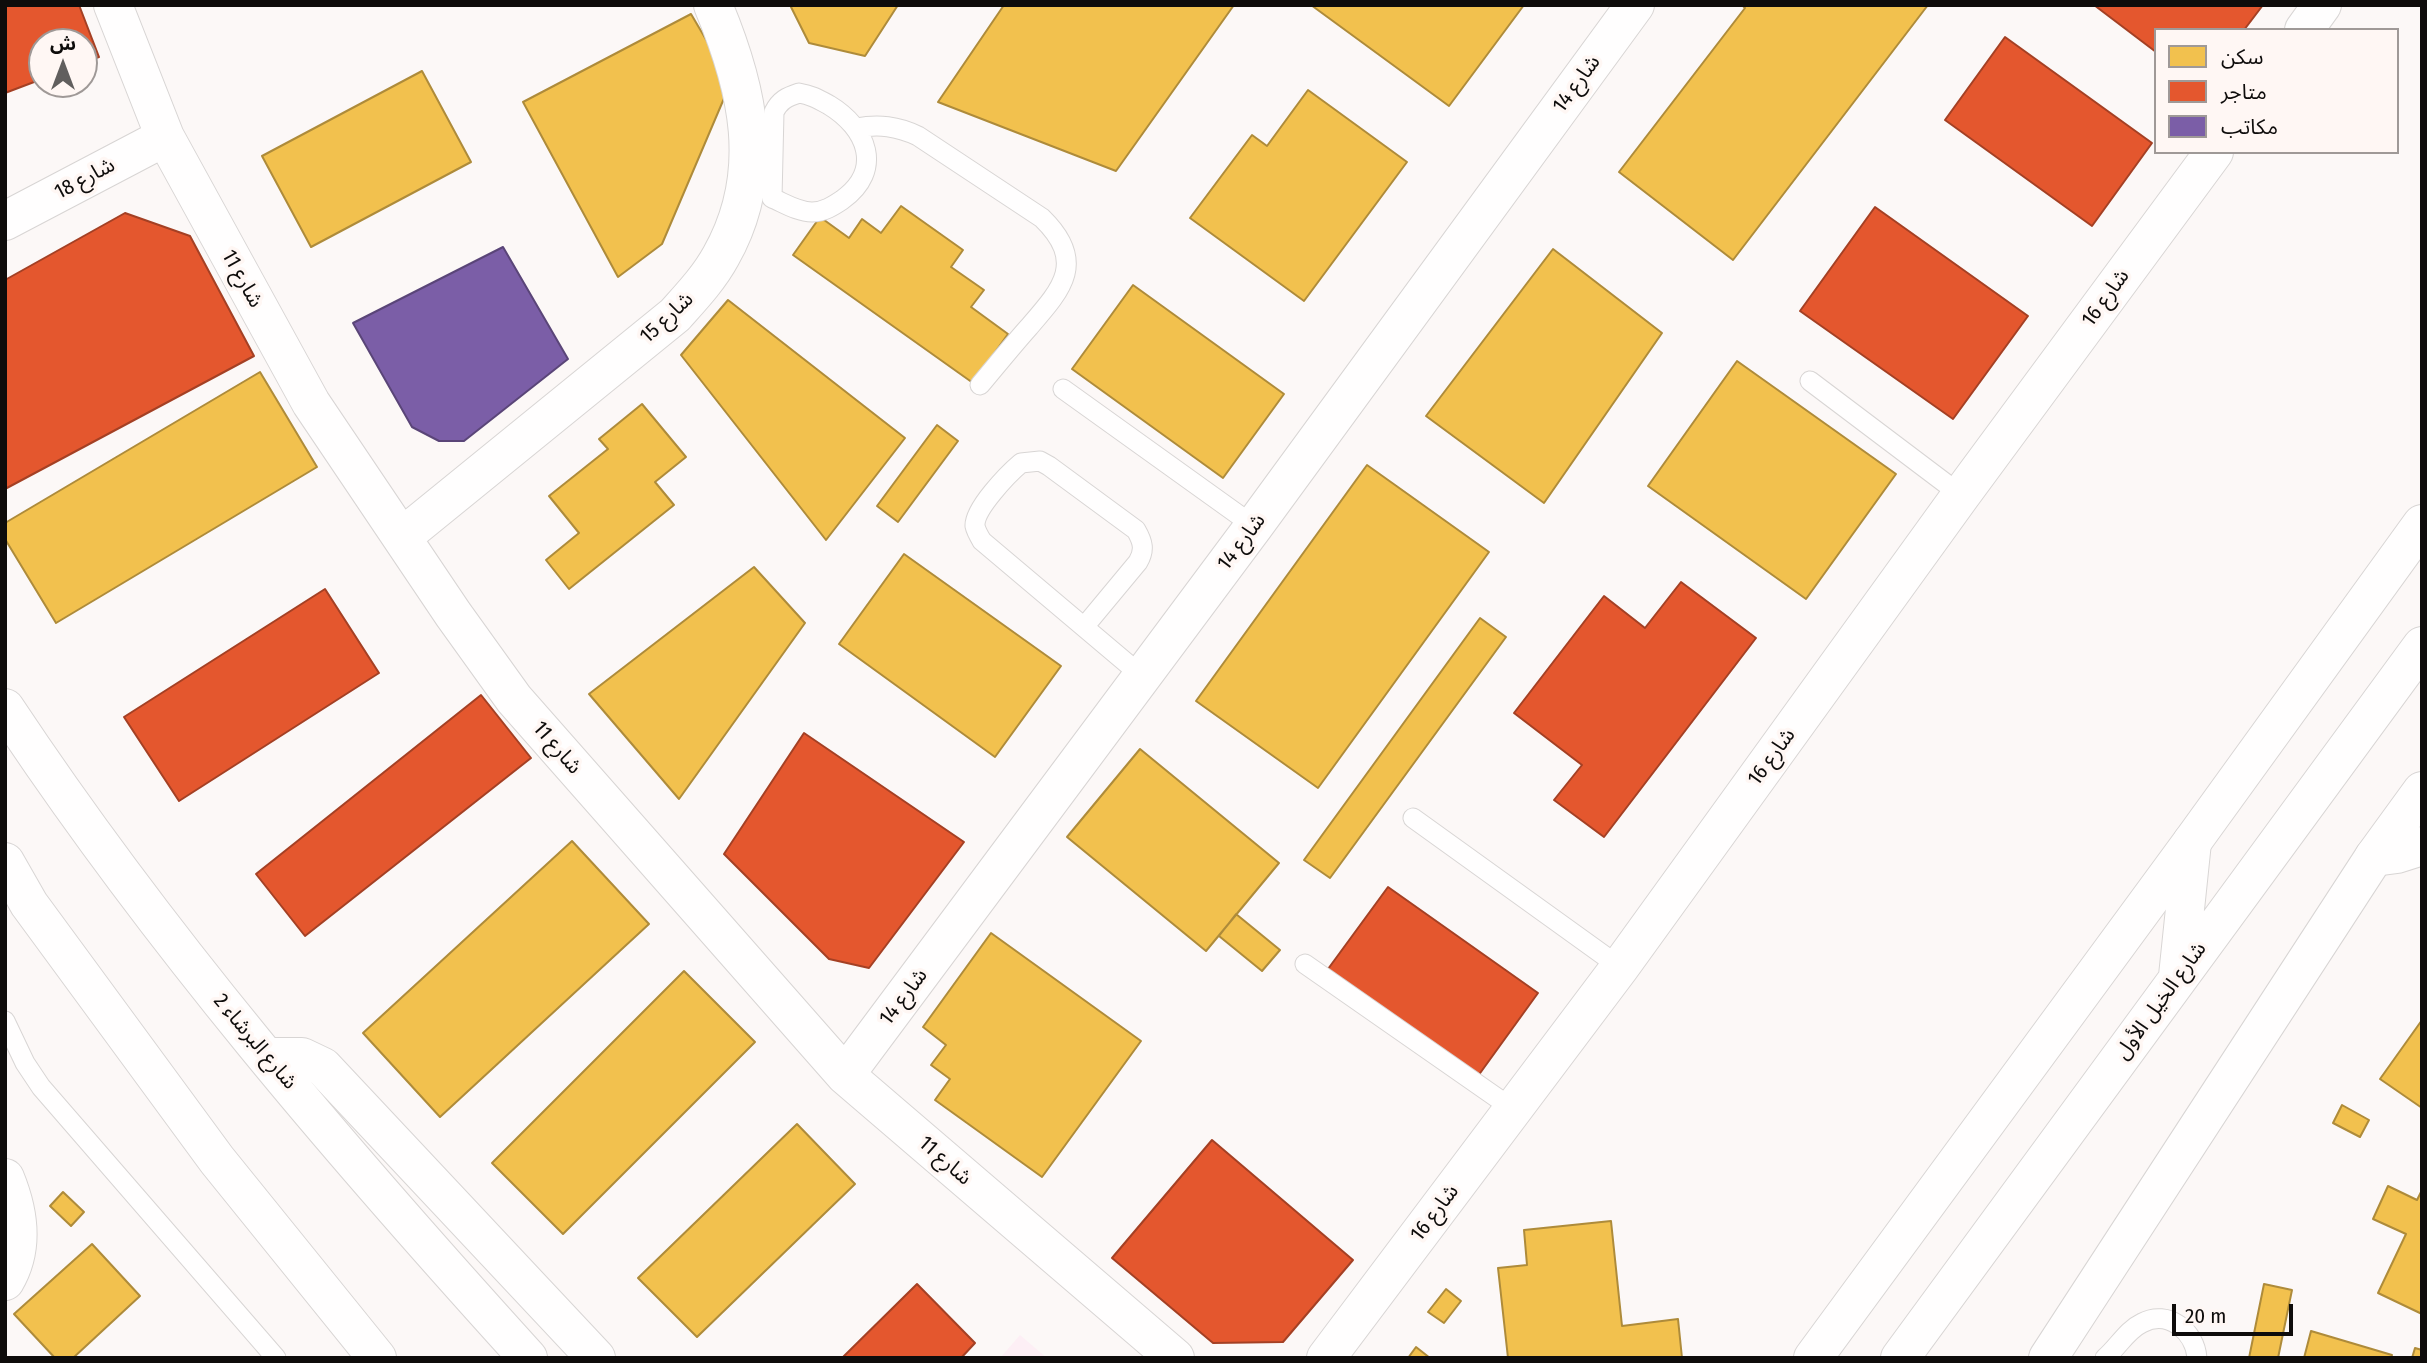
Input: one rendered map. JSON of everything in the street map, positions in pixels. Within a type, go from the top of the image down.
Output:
[{"type":"street","name":"شارع 11","points":[[113,5],[165,137],[311,402],[514,699],[845,1075],[1175,1358]]},
{"type":"street","name":"شارع 15","points":[[402,537],[675,315],[700,287],[721,256],[737,222],[759,192],[749,150],[746,113],[737,69],[713,5]]},
{"type":"street","name":"شارع 14","points":[[845,1075],[1254,526],[1635,5]]},
{"type":"street","points":[[2305,28],[2322,5]]},
{"type":"street","name":"شارع 18","points":[[5,221],[165,137]]},
{"type":"street","name":"شارع 16","points":[[1326,1358],[1620,967],[1961,495],[2213,154]]},
{"type":"street","points":[[1812,1358],[2422,524]]},
{"type":"street","name":"شارع الخيل الأول","points":[[1900,1358],[2422,646]]},
{"type":"street","name":"شارع البرشاء 2","points":[[5,708],[122,877],[185,959],[359,1166],[528,1358]]},
{"type":"street","points":[[2048,1358],[2374,857],[2422,791]]},
{"type":"street","points":[[2178,978],[2192,842]]},
{"type":"street","points":[[2374,857],[2397,854],[2422,846]]},
{"type":"street","points":[[5,862],[29,904],[217,1160],[377,1358]]},
{"type":"street","points":[[268,1057],[302,1057],[323,1067],[596,1358]]},
{"type":"street","points":[[5,1178],[14,1199],[18,1224],[16,1250],[5,1281]]},
{"type":"lane","points":[[810,94],[845,115],[856,128],[863,138],[866,166],[861,180],[852,192],[833,206],[812,212],[800,210],[759,192],[774,112],[787,96],[810,94]]},
{"type":"lane","points":[[856,128],[888,126],[904,129],[918,136],[1042,218],[1057,233],[1066,252],[1066,274],[1058,293],[979,385]]},
{"type":"lane","points":[[1810,381],[1961,495]]},
{"type":"lane","points":[[1063,389],[1254,526]]},
{"type":"lane","points":[[1084,628],[1138,562],[1143,554],[1141,538],[1136,530],[1049,466],[1040,461],[1021,463],[981,508],[975,524],[977,533],[982,541],[1084,628],[1142,676]]},
{"type":"lane","points":[[1413,818],[1620,967]]},
{"type":"lane","points":[[1306,964],[1513,1109]]},
{"type":"lane","points":[[5,1021],[41,1087],[276,1358]]},
{"type":"lane","points":[[2105,1358],[2132,1330],[2143,1322],[2155,1319],[2169,1320],[2181,1325],[2196,1347],[2197,1358]]},
{"type":"shaded area","points":[[1020,1335],[1047,1358],[1000,1358]]},
{"type":"building: سكن","points":[[790,5],[898,5],[865,56],[809,43]]},
{"type":"building: سكن","points":[[1004,5],[1234,5],[1116,171],[938,102]]},
{"type":"building: سكن","points":[[1311,5],[1524,5],[1449,106]]},
{"type":"building: سكن","points":[[1742,5],[1928,5],[1733,260],[1619,172],[1745,8]]},
{"type":"building: سكن","points":[[691,14],[731,82],[662,244],[618,277],[523,102]]},
{"type":"building: سكن","points":[[422,71],[471,162],[311,247],[262,156]]},
{"type":"building: سكن","points":[[1308,90],[1407,162],[1304,301],[1190,218],[1252,135],[1267,146]]},
{"type":"building: سكن","points":[[901,206],[963,250],[951,267],[984,290],[971,307],[1008,334],[973,383],[793,255],[820,217],[849,238],[862,219],[881,233]]},
{"type":"building: سكن","points":[[1553,249],[1662,333],[1544,503],[1426,416]]},
{"type":"building: سكن","points":[[1133,285],[1284,394],[1223,478],[1072,369]]},
{"type":"building: سكن","points":[[728,300],[905,438],[826,540],[681,355]]},
{"type":"building: سكن","points":[[1737,361],[1896,474],[1806,599],[1648,486]]},
{"type":"building: سكن","points":[[260,372],[317,467],[56,623],[5,539],[5,523]]},
{"type":"building: سكن","points":[[642,404],[686,457],[655,482],[674,505],[569,589],[546,560],[579,533],[549,496],[608,449],[599,439]]},
{"type":"building: سكن","points":[[937,425],[958,441],[898,522],[877,506]]},
{"type":"building: سكن","points":[[1367,465],[1489,552],[1318,788],[1196,701]]},
{"type":"building: سكن","points":[[904,554],[1061,666],[995,757],[839,644]]},
{"type":"building: سكن","points":[[754,567],[805,623],[679,799],[589,694]]},
{"type":"building: سكن","points":[[1480,618],[1506,637],[1330,878],[1304,860]]},
{"type":"building: سكن","points":[[1140,749],[1279,863],[1206,951],[1067,837]]},
{"type":"building: سكن","points":[[572,841],[649,924],[440,1117],[363,1033]]},
{"type":"building: سكن","points":[[1236,914],[1280,950],[1262,971],[1219,936]]},
{"type":"building: سكن","points":[[991,933],[1141,1041],[1042,1177],[935,1100],[950,1079],[931,1065],[946,1045],[923,1027]]},
{"type":"building: سكن","points":[[684,971],[755,1042],[563,1234],[492,1163]]},
{"type":"building: سكن","points":[[2422,1020],[2422,1108],[2380,1079]]},
{"type":"building: سكن","points":[[2342,1105],[2369,1120],[2360,1137],[2333,1123]]},
{"type":"building: سكن","points":[[797,1124],[855,1184],[697,1337],[638,1278]]},
{"type":"building: سكن","points":[[2388,1186],[2417,1200],[2422,1190],[2422,1314],[2378,1293],[2406,1234],[2373,1219]]},
{"type":"building: سكن","points":[[63,1192],[84,1212],[71,1226],[50,1206]]},
{"type":"building: سكن","points":[[1611,1221],[1622,1326],[1678,1319],[1682,1358],[1508,1358],[1498,1268],[1527,1265],[1524,1230]]},
{"type":"building: سكن","points":[[92,1244],[140,1296],[73,1358],[55,1358],[14,1314]]},
{"type":"building: سكن","points":[[2264,1284],[2292,1290],[2278,1358],[2249,1358]]},
{"type":"building: سكن","points":[[1446,1289],[1461,1301],[1444,1323],[1428,1312]]},
{"type":"building: سكن","points":[[2311,1331],[2392,1355],[2391,1358],[2304,1358]]},
{"type":"building: سكن","points":[[1416,1347],[1430,1358],[1408,1358]]},
{"type":"building: سكن","points":[[2415,1348],[2422,1350],[2422,1358],[2412,1358]]},
{"type":"building: متاجر","points":[[5,5],[79,5],[88,28],[28,28],[28,84],[5,93]]},
{"type":"building: متاجر","points":[[2094,5],[2263,5],[2246,28],[2154,28],[2154,50]]},
{"type":"building: متاجر","points":[[2005,37],[2152,143],[2092,226],[1945,120]]},
{"type":"building: متاجر","points":[[1875,207],[2028,316],[1953,419],[1800,311]]},
{"type":"building: متاجر","points":[[125,213],[190,236],[254,356],[5,489],[5,280]]},
{"type":"building: متاجر","points":[[1681,582],[1756,638],[1604,837],[1554,800],[1582,765],[1514,713],[1604,596],[1645,628]]},
{"type":"building: متاجر","points":[[325,589],[379,673],[179,801],[124,717]]},
{"type":"building: متاجر","points":[[481,695],[531,758],[305,936],[256,874]]},
{"type":"building: متاجر","points":[[804,733],[964,842],[869,968],[829,959],[724,854]]},
{"type":"building: متاجر","points":[[1388,887],[1538,993],[1478,1076],[1328,969]]},
{"type":"building: متاجر","points":[[1212,1140],[1353,1260],[1283,1342],[1213,1343],[1112,1258]]},
{"type":"building: متاجر","points":[[917,1284],[975,1343],[961,1358],[842,1358]]},
{"type":"building: مكاتب","points":[[503,247],[568,359],[464,441],[439,441],[412,427],[353,323]]}]
